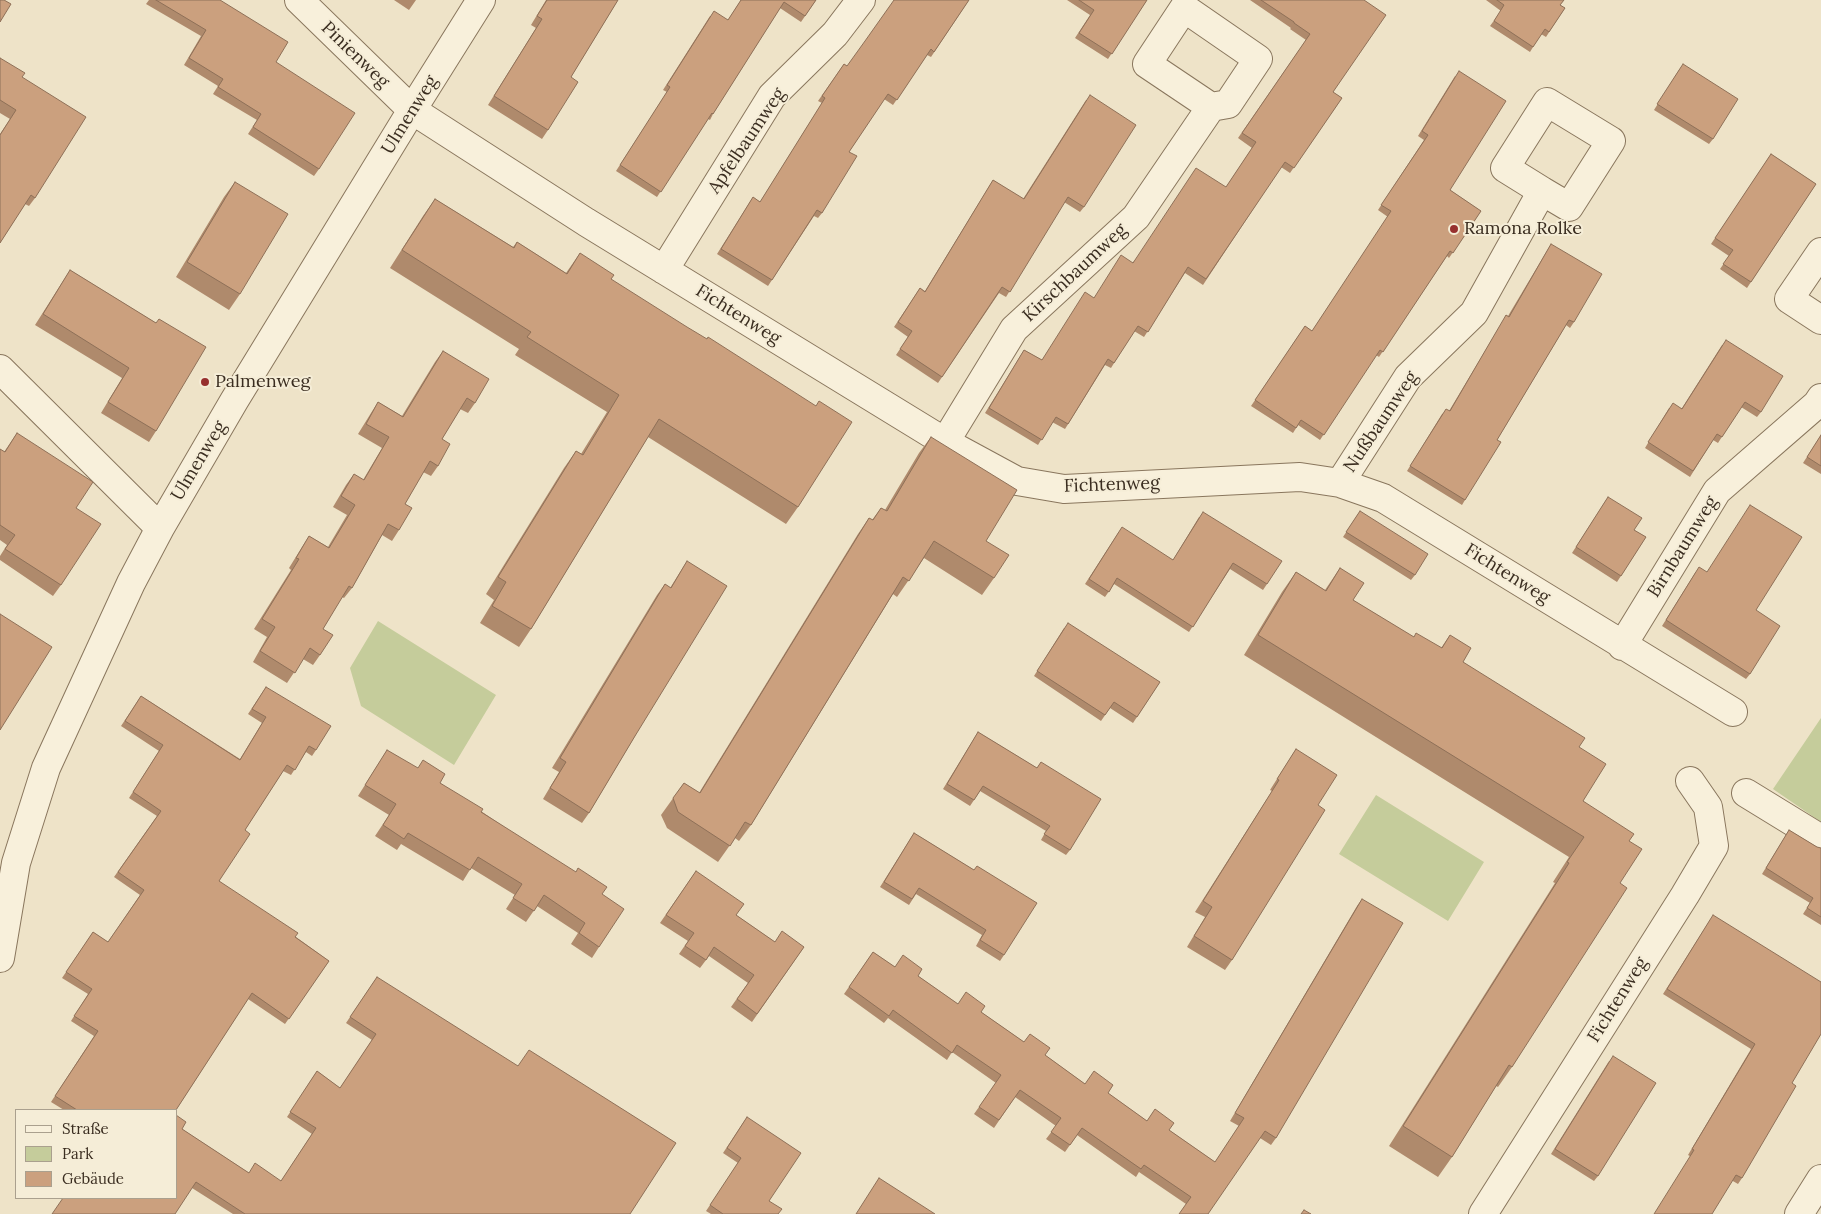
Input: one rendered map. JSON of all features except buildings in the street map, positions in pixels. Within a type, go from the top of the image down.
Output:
[{"type":"street","name":"Pinienweg","points":[[298,0],[412,110]]},
{"type":"street","name":"Ulmenweg","points":[[0,958],[8,859],[46,768],[131,583],[160,528],[234,401],[481,0]]},
{"type":"street","name":"Apfelbaumweg","points":[[664,270],[772,96],[835,34],[861,0]]},
{"type":"street","name":"Kirschbaumweg","points":[[946,442],[1014,329],[1136,217],[1211,107]]},
{"type":"street","name":"Fichtenweg","points":[[412,110],[664,270],[946,442],[1017,481],[1064,489],[1300,477],[1340,483],[1382,498],[1732,712]]},
{"type":"street","name":"Nußbaumweg","points":[[1340,483],[1408,377],[1474,313],[1542,191]]},
{"type":"street","points":[[1821,252],[1789,299],[1821,320]]},
{"type":"street","points":[[0,369],[160,528]]},
{"type":"street","name":"Birnbaumweg","points":[[1622,646],[1717,491],[1817,404],[1821,398]]},
{"type":"street","name":"Fichtenweg","points":[[1483,1214],[1714,846],[1708,807],[1690,781]]},
{"type":"street","points":[[1746,792],[1821,839]]},
{"type":"street","points":[[1799,1214],[1821,1179]]},
{"type":"green space","points":[[378,621],[496,695],[454,765],[361,706],[350,668]]},
{"type":"green space","points":[[1821,718],[1821,822],[1773,789]]},
{"type":"green space","points":[[1376,795],[1484,862],[1448,921],[1339,854]]},
{"type":"place","name":"Ramona Rolke","points":[[1454,229]]},
{"type":"place","name":"Palmenweg","points":[[205,382]]}]
